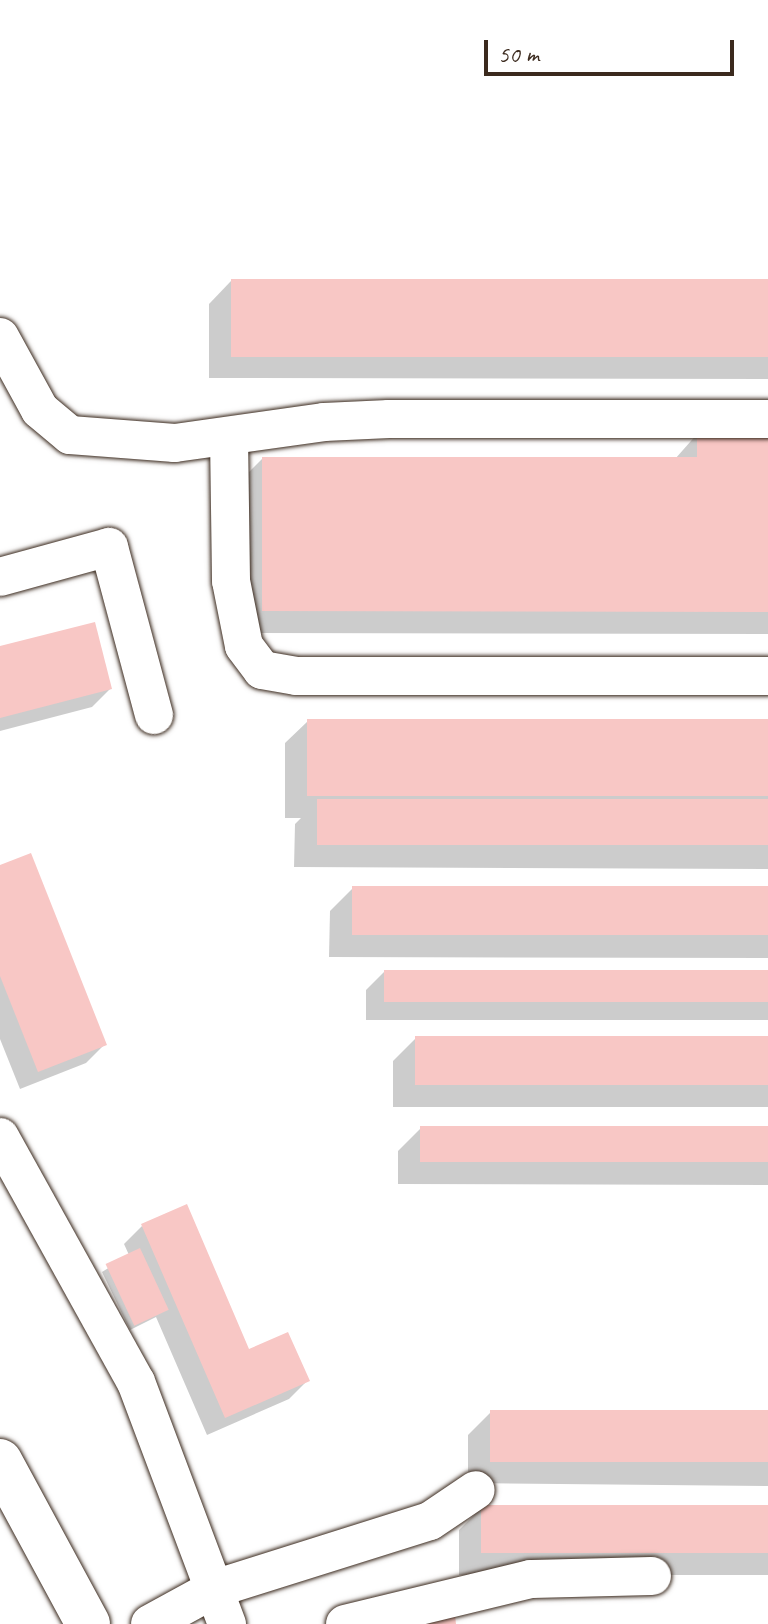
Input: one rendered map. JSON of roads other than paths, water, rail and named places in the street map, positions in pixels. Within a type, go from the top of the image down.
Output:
[{"type":"highway","points":[[0,1461],[88,1624]]},
{"type":"lane","points":[[0,337],[40,410],[70,435],[175,443],[324,422],[389,419],[768,419]]},
{"type":"lane","points":[[229,436],[231,581],[244,646],[262,670],[296,676],[768,676]]},
{"type":"lane","points":[[0,577],[109,547],[154,715]]},
{"type":"lane","points":[[0,1137],[136,1382],[220,1607]]},
{"type":"lane","points":[[150,1624],[220,1607],[430,1521],[476,1490]]},
{"type":"lane","points":[[345,1624],[531,1579],[652,1576]]}]
